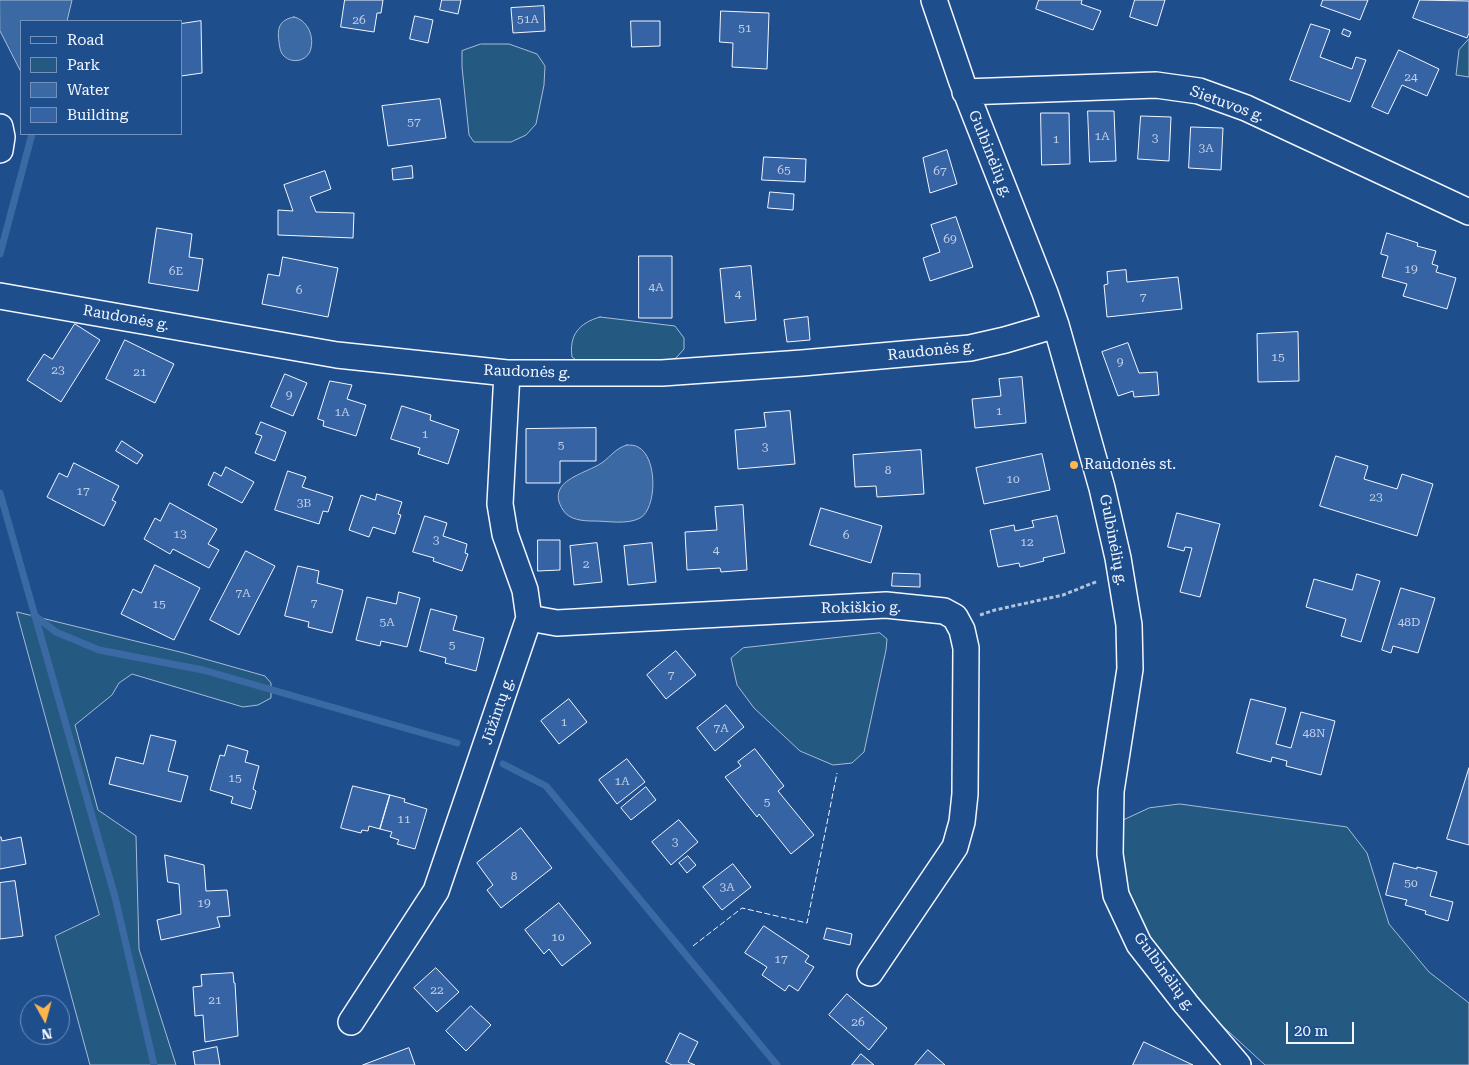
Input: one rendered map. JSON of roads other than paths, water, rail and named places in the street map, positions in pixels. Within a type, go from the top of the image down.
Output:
[{"type":"street","name":"Gulbinėlių g.","points":[[934,0],[966,92],[1056,325],[1102,488],[1121,576],[1129,625],[1130,669],[1111,791],[1110,854],[1116,895],[1139,944],[1186,1004],[1238,1065]]},
{"type":"street","name":"Sietuvos g.","points":[[966,92],[1156,85],[1199,91],[1246,108],[1469,212]]},
{"type":"street","points":[[0,128],[2,138],[0,150]]},
{"type":"street","name":"Raudonės g.","points":[[0,296],[337,356],[507,373],[662,373],[812,363],[970,348],[1056,325]]},
{"type":"street","name":"Jūžintų g.","points":[[351,1022],[436,890],[524,638],[529,618],[525,590],[505,534],[500,504],[507,373]]},
{"type":"street","name":"Rokiškio g.","points":[[529,618],[557,623],[886,605],[944,611],[955,617],[962,630],[966,648],[965,794],[962,822],[955,847],[870,973]]},
{"type":"water","points":[[0,0],[72,0],[67,20],[20,20],[20,70],[0,31]]},
{"type":"water","points":[[294,17],[303,21],[306,25],[312,43],[307,56],[296,61],[288,59],[280,50],[278,37],[280,25],[285,20]]},
{"type":"water","points":[[627,445],[634,445],[645,453],[652,471],[652,494],[646,513],[635,520],[617,522],[581,520],[569,516],[563,510],[559,500],[559,492],[563,485],[570,479],[603,462],[617,450]]},
{"type":"waterway","points":[[0,254],[32,135]]},
{"type":"waterway","points":[[0,493],[115,897],[154,1065]]},
{"type":"waterway","points":[[34,615],[56,632],[99,650],[203,670],[457,743]]},
{"type":"waterway","points":[[503,764],[546,786],[777,1065]]},
{"type":"place","name":"Raudonės st.","points":[[1074,465]]}]
